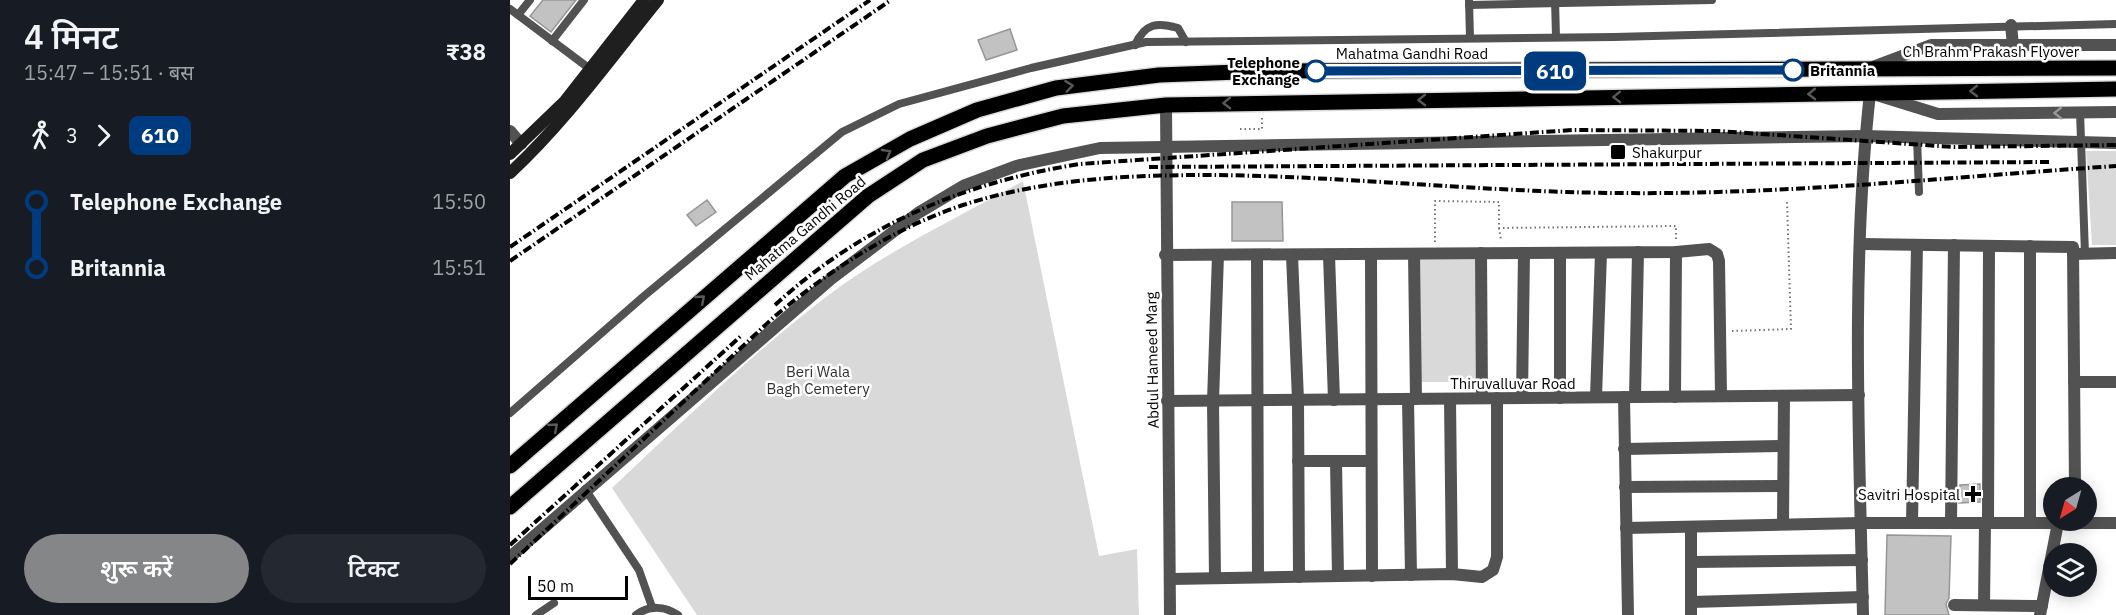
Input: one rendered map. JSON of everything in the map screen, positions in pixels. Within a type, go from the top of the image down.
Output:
[{"type":"main road","points":[[510,154],[565,101],[644,0]]},
{"type":"main road","points":[[510,173],[531,154],[658,0]]},
{"type":"main road","name":"Ch Brahm Prakash Flyover","points":[[1865,70],[2116,68]]},
{"type":"main road","name":"Mahatma Gandhi Road","points":[[510,466],[846,177],[910,139],[977,110],[1056,88],[1159,75],[1266,71],[1865,70]]},
{"type":"main road","points":[[1870,93],[2116,89]]},
{"type":"main road","name":"Mahatma Gandhi Road","points":[[510,507],[868,196],[923,159],[987,136],[1063,116],[1166,105],[1870,93]]},
{"type":"main road","points":[[521,144],[531,154]]},
{"type":"street","points":[[2012,25],[2013,45]]},
{"type":"street","points":[[1865,70],[1931,45],[2116,45]]},
{"type":"street","points":[[1863,615],[1858,307],[1865,136],[1870,93],[1938,114],[2116,112]]},
{"type":"street","name":"Abdul Hameed Marg","points":[[1166,105],[1164,146],[1170,615]]},
{"type":"street","points":[[510,131],[521,144]]},
{"type":"street","points":[[510,557],[585,489],[831,279],[918,213],[955,191],[1016,166],[1100,148],[1164,146],[1865,136],[2116,143]]},
{"type":"street","points":[[1861,244],[2073,247],[2079,254],[2074,382],[2075,477]]},
{"type":"street","points":[[1912,523],[1917,245]]},
{"type":"street","points":[[1951,522],[1954,245]]},
{"type":"street","points":[[1984,605],[1987,523],[1989,246]]},
{"type":"street","points":[[2030,246],[2030,523]]},
{"type":"street","points":[[1166,255],[1601,253],[1709,249],[1717,254],[1721,396]]},
{"type":"street","points":[[1628,615],[1624,449],[1630,397],[1638,252]]},
{"type":"street","points":[[1675,397],[1676,252]]},
{"type":"street","points":[[1522,398],[1524,253]]},
{"type":"street","points":[[1560,253],[1560,398]]},
{"type":"street","points":[[1596,398],[1601,253]]},
{"type":"street","points":[[2079,254],[2116,253]]},
{"type":"street","points":[[1371,254],[1372,576]]},
{"type":"street","points":[[1411,575],[1414,254]]},
{"type":"street","points":[[1481,254],[1482,398]]},
{"type":"street","points":[[1215,578],[1213,401],[1218,255]]},
{"type":"street","points":[[1257,255],[1258,577]]},
{"type":"street","points":[[1292,255],[1298,400],[1299,577]]},
{"type":"street","points":[[1329,255],[1334,400]]},
{"type":"street","points":[[2074,382],[2116,382]]},
{"type":"street","name":"Thiruvalluvar Road","points":[[1167,401],[1859,395]]},
{"type":"street","points":[[1782,524],[1784,396]]},
{"type":"street","points":[[1170,579],[1452,574],[1482,577],[1493,570],[1497,556],[1497,398]]},
{"type":"street","points":[[1450,399],[1452,574]]},
{"type":"street","points":[[1624,449],[1783,446]]},
{"type":"street","points":[[1298,461],[1371,461]]},
{"type":"street","points":[[1336,461],[1338,576]]},
{"type":"street","points":[[1625,487],[1783,486]]},
{"type":"street","points":[[1626,528],[1862,523],[2043,523]]},
{"type":"street","points":[[2097,523],[2116,523]]},
{"type":"street","points":[[1691,526],[1691,615]]},
{"type":"street","points":[[1954,605],[1984,605],[2041,611],[2056,531]]},
{"type":"street","points":[[1691,562],[1862,560]]},
{"type":"street","points":[[1691,602],[1863,597]]},
{"type":"lane","points":[[530,0],[514,12],[590,69]]},
{"type":"lane","points":[[552,41],[584,0]]},
{"type":"lane","points":[[1470,38],[1469,2],[1712,0]]},
{"type":"lane","points":[[1555,2],[1556,37]]},
{"type":"lane","points":[[1136,45],[1141,32],[1148,25],[1163,24],[1178,28],[1186,42]]},
{"type":"lane","points":[[510,413],[644,296],[842,132],[899,104],[1031,68],[1136,45],[1186,42],[1556,37],[2116,24]]},
{"type":"lane","points":[[2079,254],[2080,112]]},
{"type":"lane","points":[[1917,138],[1918,192]]},
{"type":"lane","points":[[585,489],[639,570],[652,607]]},
{"type":"lane","points":[[536,615],[554,603]]},
{"type":"lane","points":[[636,615],[652,607],[664,608],[678,615]]},
{"type":"path","points":[[1240,129],[1262,129]]},
{"type":"path","points":[[1435,254],[1436,201],[1499,202],[1499,228],[1676,226],[1676,252]]},
{"type":"path","points":[[1720,332],[1791,329],[1787,202]]},
{"type":"green space","points":[[2086,151],[2116,151],[2116,245],[2092,245]]},
{"type":"green space","name":"Beri Wala Bagh Cemetery","points":[[1023,181],[1099,556],[1137,549],[1139,615],[697,615],[612,488],[746,363],[830,294],[875,263]]},
{"type":"green space","points":[[1420,260],[1477,260],[1478,382],[1421,382]]},
{"type":"building","points":[[543,0],[576,0],[551,32],[530,16]]},
{"type":"building","points":[[1010,29],[1017,50],[986,60],[978,40]]},
{"type":"building","points":[[707,200],[716,212],[696,226],[687,215]]},
{"type":"building","points":[[1232,202],[1282,202],[1283,241],[1232,241]]},
{"type":"building","points":[[1980,484],[1980,502],[1959,503],[1960,485]]},
{"type":"building","points":[[1887,535],[1951,536],[1949,598],[1946,604],[1949,615],[1885,615]]},
{"type":"railway","points":[[510,247],[870,0]]},
{"type":"railway","points":[[510,261],[891,0]]},
{"type":"railway","points":[[775,305],[843,252],[879,230],[916,212],[996,183],[1080,164],[1573,130],[1718,131],[1954,147],[2116,145]]},
{"type":"railway","points":[[1149,167],[2052,162]]},
{"type":"railway","points":[[510,564],[796,299],[840,267],[887,238],[937,215],[993,196],[1054,184],[1147,176],[1261,176],[1567,192],[1680,193],[1805,188],[2116,166]]},
{"type":"railway","points":[[510,545],[742,335]]},
{"type":"bus line","name":"610","points":[[1316,71],[1793,70]]},
{"type":"place","name":"Britannia","points":[[1793,70]]},
{"type":"place","name":"Telephone Exchange","points":[[1316,71]]},
{"type":"place","name":"Shakurpur","points":[[1618,152]]},
{"type":"place","name":"Savitri Hospital","points":[[1973,494]]}]
